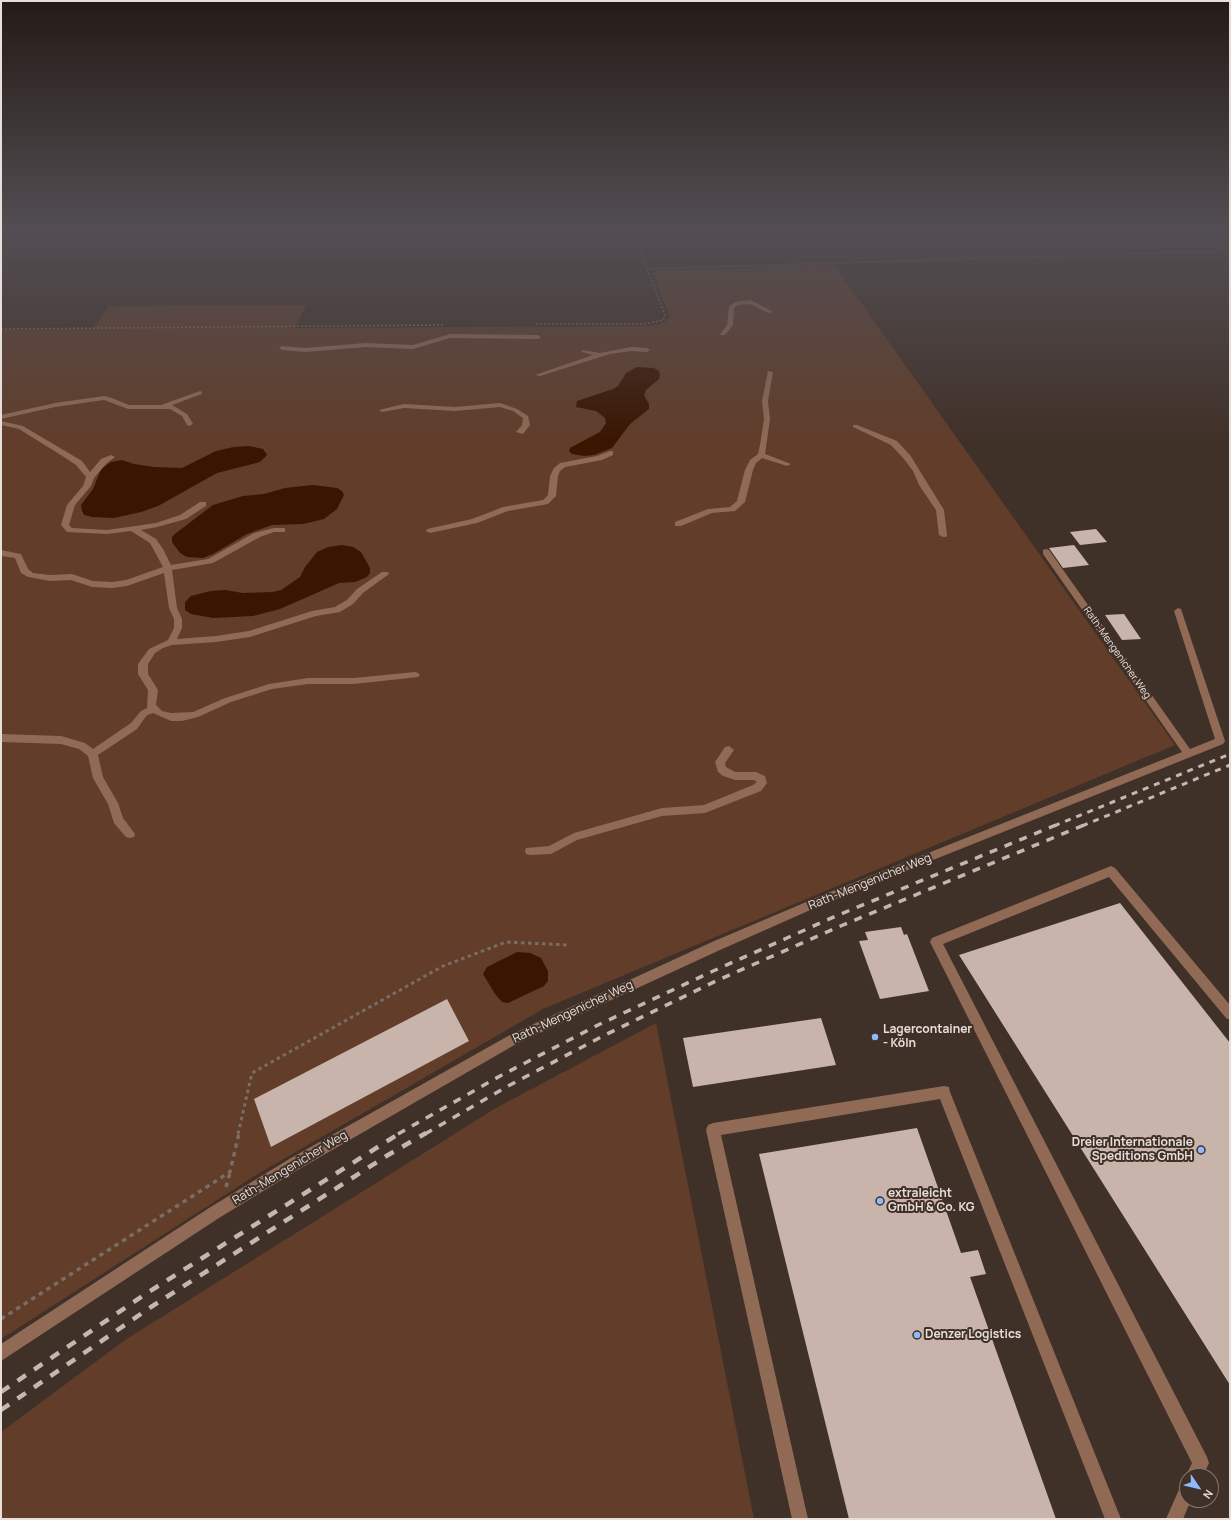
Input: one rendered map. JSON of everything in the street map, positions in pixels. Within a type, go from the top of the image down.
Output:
[{"type":"street","points":[[723,334],[730,324],[731,307],[737,303],[751,302],[770,312]]},
{"type":"street","points":[[282,348],[305,350],[366,345],[413,347],[450,336],[538,337]]},
{"type":"street","points":[[538,375],[598,354],[619,350],[648,350]]},
{"type":"street","points":[[584,351],[598,354]]},
{"type":"street","points":[[678,524],[702,513],[732,509],[737,507],[741,502],[749,470],[753,462],[761,455],[767,419],[765,401],[770,372]]},
{"type":"street","points":[[1,417],[48,406],[104,398],[128,407],[164,406],[200,393]]},
{"type":"street","points":[[382,410],[404,406],[455,409],[500,405],[515,410],[526,417],[526,425],[520,432]]},
{"type":"street","points":[[164,406],[182,413],[189,424]]},
{"type":"street","points":[[1,423],[21,428],[68,455],[79,463],[90,477]]},
{"type":"street","points":[[855,426],[894,443],[908,457],[917,471],[923,485],[940,510],[943,536]]},
{"type":"street","points":[[430,531],[474,521],[506,509],[544,502],[552,496],[554,476],[557,470],[563,465],[599,458],[610,453]]},
{"type":"street","points":[[761,455],[787,464]]},
{"type":"street","points":[[111,457],[104,461],[90,477],[87,486],[70,505],[66,527],[70,530],[76,532],[98,532],[165,524],[182,517],[203,504]]},
{"type":"street","points":[[130,527],[153,541],[159,549],[168,568],[172,608],[178,619],[178,628],[171,642]]},
{"type":"street","points":[[1,553],[18,556],[24,571],[31,575],[44,577],[72,577],[101,586],[127,583],[178,565],[210,561],[257,535],[274,530],[282,530]]},
{"type":"street","name":"Rath-Mengenicher Weg","points":[[1046,552],[1188,753]]},
{"type":"street","points":[[385,574],[360,591],[350,602],[337,610],[315,613],[250,634],[216,639],[171,642],[152,651],[143,664],[144,674],[153,690],[151,702],[153,709],[159,713],[171,717],[182,717],[195,715],[228,700],[272,686],[308,681],[354,681],[415,675]]},
{"type":"street","name":"Rath-Mengenicher Weg","points":[[1,1353],[208,1218],[282,1172],[514,1039],[716,946],[822,900],[1220,741],[1178,611]]},
{"type":"street","points":[[93,754],[134,726],[144,713],[153,709]]},
{"type":"street","points":[[1,738],[61,740],[82,746],[93,754]]},
{"type":"street","points":[[530,851],[551,850],[574,837],[662,812],[705,809],[757,788],[762,783],[761,778],[756,776],[735,776],[722,769],[720,762],[729,750]]},
{"type":"street","points":[[93,754],[93,763],[98,778],[113,803],[118,820],[130,834]]},
{"type":"street","points":[[1198,1468],[1201,1463],[936,942],[1111,871],[1230,1014]]},
{"type":"street","points":[[800,1519],[713,1130],[944,1092],[1113,1519]]},
{"type":"street","points":[[1174,1519],[1179,1508]]},
{"type":"path","points":[[660,302],[665,315],[663,320]]},
{"type":"path","points":[[1,329],[337,326]]},
{"type":"path","points":[[1,1319],[230,1172],[252,1073],[443,966],[506,942],[569,945]]},
{"type":"shaded area","points":[[664,302],[860,302],[1175,745],[543,1009],[256,1175],[1,1339],[1,330],[93,329],[109,306],[306,305],[295,328],[645,326],[660,324],[667,320],[670,316]]},
{"type":"shaded area","points":[[637,367],[654,368],[659,371],[659,379],[646,390],[644,395],[649,404],[649,409],[630,424],[612,448],[594,455],[584,456],[572,454],[569,451],[570,448],[600,432],[606,423],[605,418],[596,411],[576,407],[577,401],[613,389],[618,386],[626,373]]},
{"type":"shaded area","points":[[249,446],[263,449],[267,455],[260,462],[217,473],[158,506],[141,512],[114,518],[92,517],[84,515],[82,511],[81,505],[93,489],[101,469],[111,462],[122,460],[134,464],[154,467],[182,468],[216,451],[234,447]]},
{"type":"shaded area","points":[[313,485],[337,488],[342,491],[344,495],[337,509],[324,519],[303,524],[272,525],[247,534],[213,554],[203,558],[187,557],[180,553],[172,542],[172,537],[176,533],[213,505],[243,496],[264,494],[285,488]]},
{"type":"shaded area","points":[[342,545],[353,547],[361,552],[370,568],[370,573],[367,577],[355,582],[339,583],[280,609],[253,616],[213,618],[191,614],[185,610],[185,602],[191,596],[211,591],[225,590],[243,593],[273,592],[281,590],[300,577],[305,567],[317,552],[328,547]]},
{"type":"shaded area","points":[[517,952],[530,953],[541,958],[548,971],[548,981],[544,986],[508,1003],[502,1002],[495,994],[483,974],[487,967]]},
{"type":"shaded area","points":[[656,1023],[754,1519],[1,1519],[1,1432],[125,1340],[496,1108]]},
{"type":"building","points":[[1096,529],[1107,542],[1080,545],[1070,532]]},
{"type":"building","points":[[1074,545],[1089,565],[1063,568],[1049,548]]},
{"type":"building","points":[[1124,614],[1141,639],[1122,640],[1105,615]]},
{"type":"building","points":[[1120,903],[1230,1043],[1230,1385],[959,955]]},
{"type":"building","points":[[901,927],[904,935],[907,934],[929,991],[880,999],[859,941],[868,940],[865,932]]},
{"type":"building","points":[[447,999],[469,1041],[271,1147],[254,1099]]},
{"type":"building","points":[[821,1018],[836,1065],[693,1087],[683,1038]]},
{"type":"building","points":[[917,1128],[961,1253],[978,1250],[986,1274],[970,1277],[1056,1519],[849,1519],[759,1154]]},
{"type":"railway","points":[[1054,826],[1230,754]]},
{"type":"railway","points":[[1082,826],[1230,765]]},
{"type":"railway","points":[[398,1134],[500,1076],[598,1025],[836,916],[1056,825]]},
{"type":"railway","points":[[425,1134],[508,1086],[603,1036],[716,981],[843,925],[1084,825]]},
{"type":"railway","points":[[1,1392],[147,1293],[400,1133]]},
{"type":"railway","points":[[1,1410],[151,1307],[388,1155],[426,1133]]},
{"type":"place","name":"Lagercontainer - Köln","points":[[875,1037]]},
{"type":"place","name":"Dreier Internationale Speditions GmbH","points":[[1201,1150]]},
{"type":"place","name":"extraleicht GmbH & Co. KG","points":[[880,1201]]},
{"type":"place","name":"Denzer Logistics","points":[[917,1335]]}]
